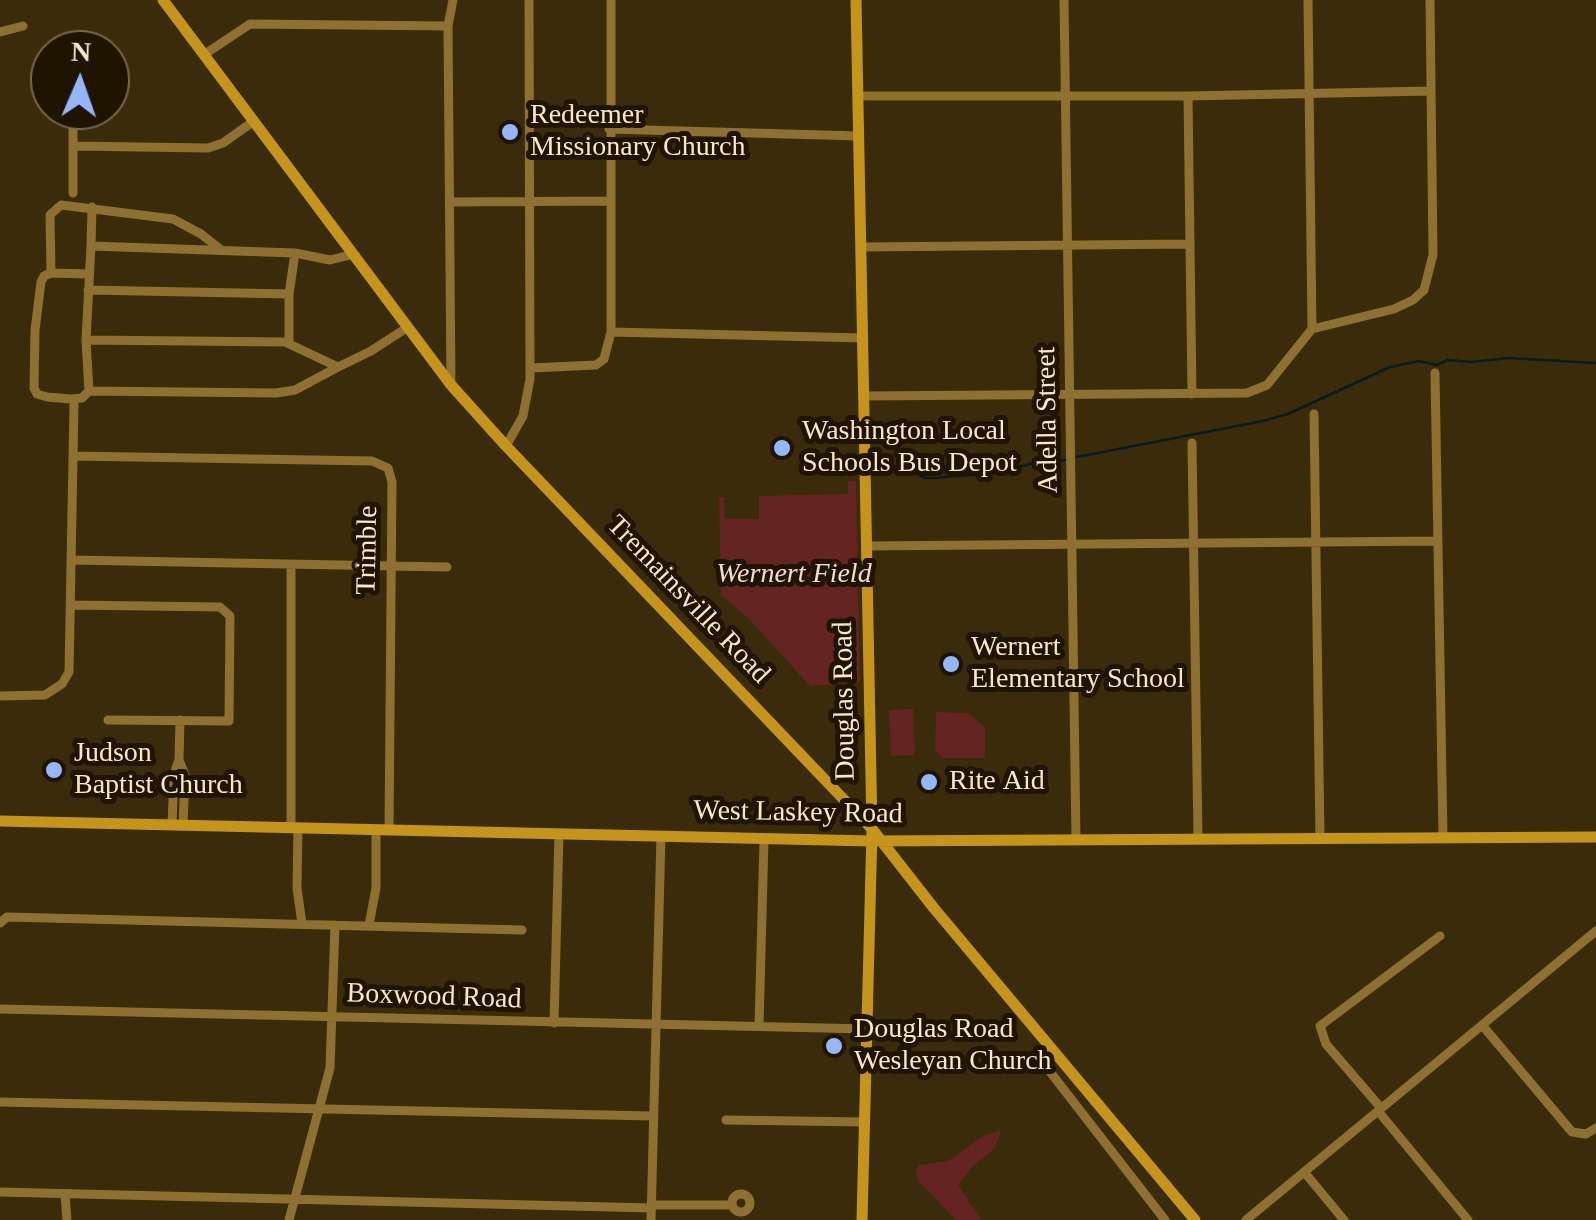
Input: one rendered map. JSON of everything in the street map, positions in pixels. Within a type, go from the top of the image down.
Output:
[{"type":"street","name":"Tremainsville Road","points":[[163,0],[451,384],[874,837],[1195,1220]]},
{"type":"street","points":[[451,384],[448,26],[452,0]]},
{"type":"street","points":[[506,446],[523,416],[531,368],[529,0]]},
{"type":"street","points":[[531,368],[596,365],[604,360],[612,332],[611,0]]},
{"type":"street","name":"Douglas Road","points":[[856,0],[874,837],[862,1220]]},
{"type":"street","name":"Adella Street","points":[[1064,0],[1076,838]]},
{"type":"street","points":[[1308,0],[1312,330]]},
{"type":"street","points":[[864,396],[1246,394],[1260,389],[1277,375],[1312,330],[1394,309],[1413,300],[1424,290],[1432,269],[1430,0]]},
{"type":"street","points":[[206,54],[250,24],[448,26]]},
{"type":"street","points":[[0,32],[24,26]]},
{"type":"street","points":[[858,96],[1430,91]]},
{"type":"street","points":[[1188,96],[1192,394]]},
{"type":"street","points":[[73,146],[208,148],[254,121]]},
{"type":"street","points":[[610,129],[859,136]]},
{"type":"street","points":[[72,192],[73,130]]},
{"type":"street","points":[[450,202],[610,201]]},
{"type":"street","points":[[52,273],[50,216],[61,205],[181,222],[221,250]]},
{"type":"street","points":[[89,392],[86,340],[92,207]]},
{"type":"street","points":[[861,247],[1189,244]]},
{"type":"street","points":[[90,246],[295,253],[330,260],[354,254]]},
{"type":"street","points":[[289,343],[289,294],[295,253]]},
{"type":"street","points":[[89,274],[52,273],[40,282],[36,394],[82,398],[89,392],[286,392],[370,352],[408,327]]},
{"type":"street","points":[[88,290],[289,294]]},
{"type":"street","points":[[612,332],[862,338]]},
{"type":"street","points":[[86,340],[289,343],[338,367]]},
{"type":"street","points":[[1435,373],[1442,837]]},
{"type":"street","points":[[0,696],[55,691],[66,680],[70,666],[74,404]]},
{"type":"street","points":[[1314,414],[1320,838]]},
{"type":"street","points":[[1192,442],[1198,838]]},
{"type":"street","name":"Trimble","points":[[74,456],[381,463],[390,473],[382,830],[369,925]]},
{"type":"street","points":[[867,546],[1438,541]]},
{"type":"street","points":[[72,560],[447,567]]},
{"type":"street","points":[[291,565],[294,828],[302,924]]},
{"type":"street","points":[[71,605],[220,607],[230,616],[228,721],[108,720]]},
{"type":"street","points":[[177,826],[185,776],[179,760],[180,720]]},
{"type":"street","name":"West Laskey Road","points":[[0,821],[764,840],[1596,836]]},
{"type":"street","points":[[554,1023],[559,834]]},
{"type":"street","points":[[651,1220],[661,836]]},
{"type":"street","points":[[759,1026],[764,840]]},
{"type":"street","points":[[0,922],[6,918],[522,930]]},
{"type":"street","points":[[289,1220],[330,1068],[335,924]]},
{"type":"street","points":[[1246,1220],[1596,930]]},
{"type":"street","points":[[1440,936],[1320,1026],[1326,1044],[1468,1220]]},
{"type":"street","name":"Boxwood Road","points":[[0,1010],[867,1029]]},
{"type":"street","points":[[1482,1025],[1572,1132],[1586,1134],[1596,1128]]},
{"type":"street","points":[[1056,1054],[1044,1064],[1165,1220]]},
{"type":"street","points":[[0,1102],[652,1116]]},
{"type":"street","points":[[726,1120],[865,1122]]},
{"type":"street","points":[[1305,1173],[1344,1220]]},
{"type":"street","points":[[0,1192],[294,1201],[732,1205]]},
{"type":"street","points":[[64,1195],[67,1220]]},
{"type":"green space","name":"Wernert Field","points":[[848,481],[856,481],[860,682],[810,686],[749,619],[721,595],[719,497],[724,497],[725,519],[759,519],[759,496],[848,494]]},
{"type":"green space","points":[[913,709],[915,755],[891,756],[889,710]]},
{"type":"green space","points":[[936,712],[968,713],[985,727],[985,758],[942,758],[935,750]]},
{"type":"green space","points":[[1001,1130],[995,1148],[958,1185],[981,1220],[956,1220],[918,1181],[916,1170],[919,1165],[948,1161],[983,1136]]},
{"type":"waterway","points":[[1077,457],[1288,414],[1390,367],[1419,361],[1437,365],[1448,360],[1509,358],[1595,363]]},
{"type":"waterway","points":[[878,464],[934,478],[995,473],[1066,460]]},
{"type":"place","name":"Redeemer Missionary Church","points":[[510,132]]},
{"type":"place","name":"Washington Local Schools Bus Depot","points":[[782,448]]},
{"type":"place","name":"Wernert Elementary School","points":[[951,664]]},
{"type":"place","name":"Judson Baptist Church","points":[[54,770]]},
{"type":"place","name":"Rite Aid","points":[[929,782]]},
{"type":"place","name":"Douglas Road Wesleyan Church","points":[[834,1046]]}]
